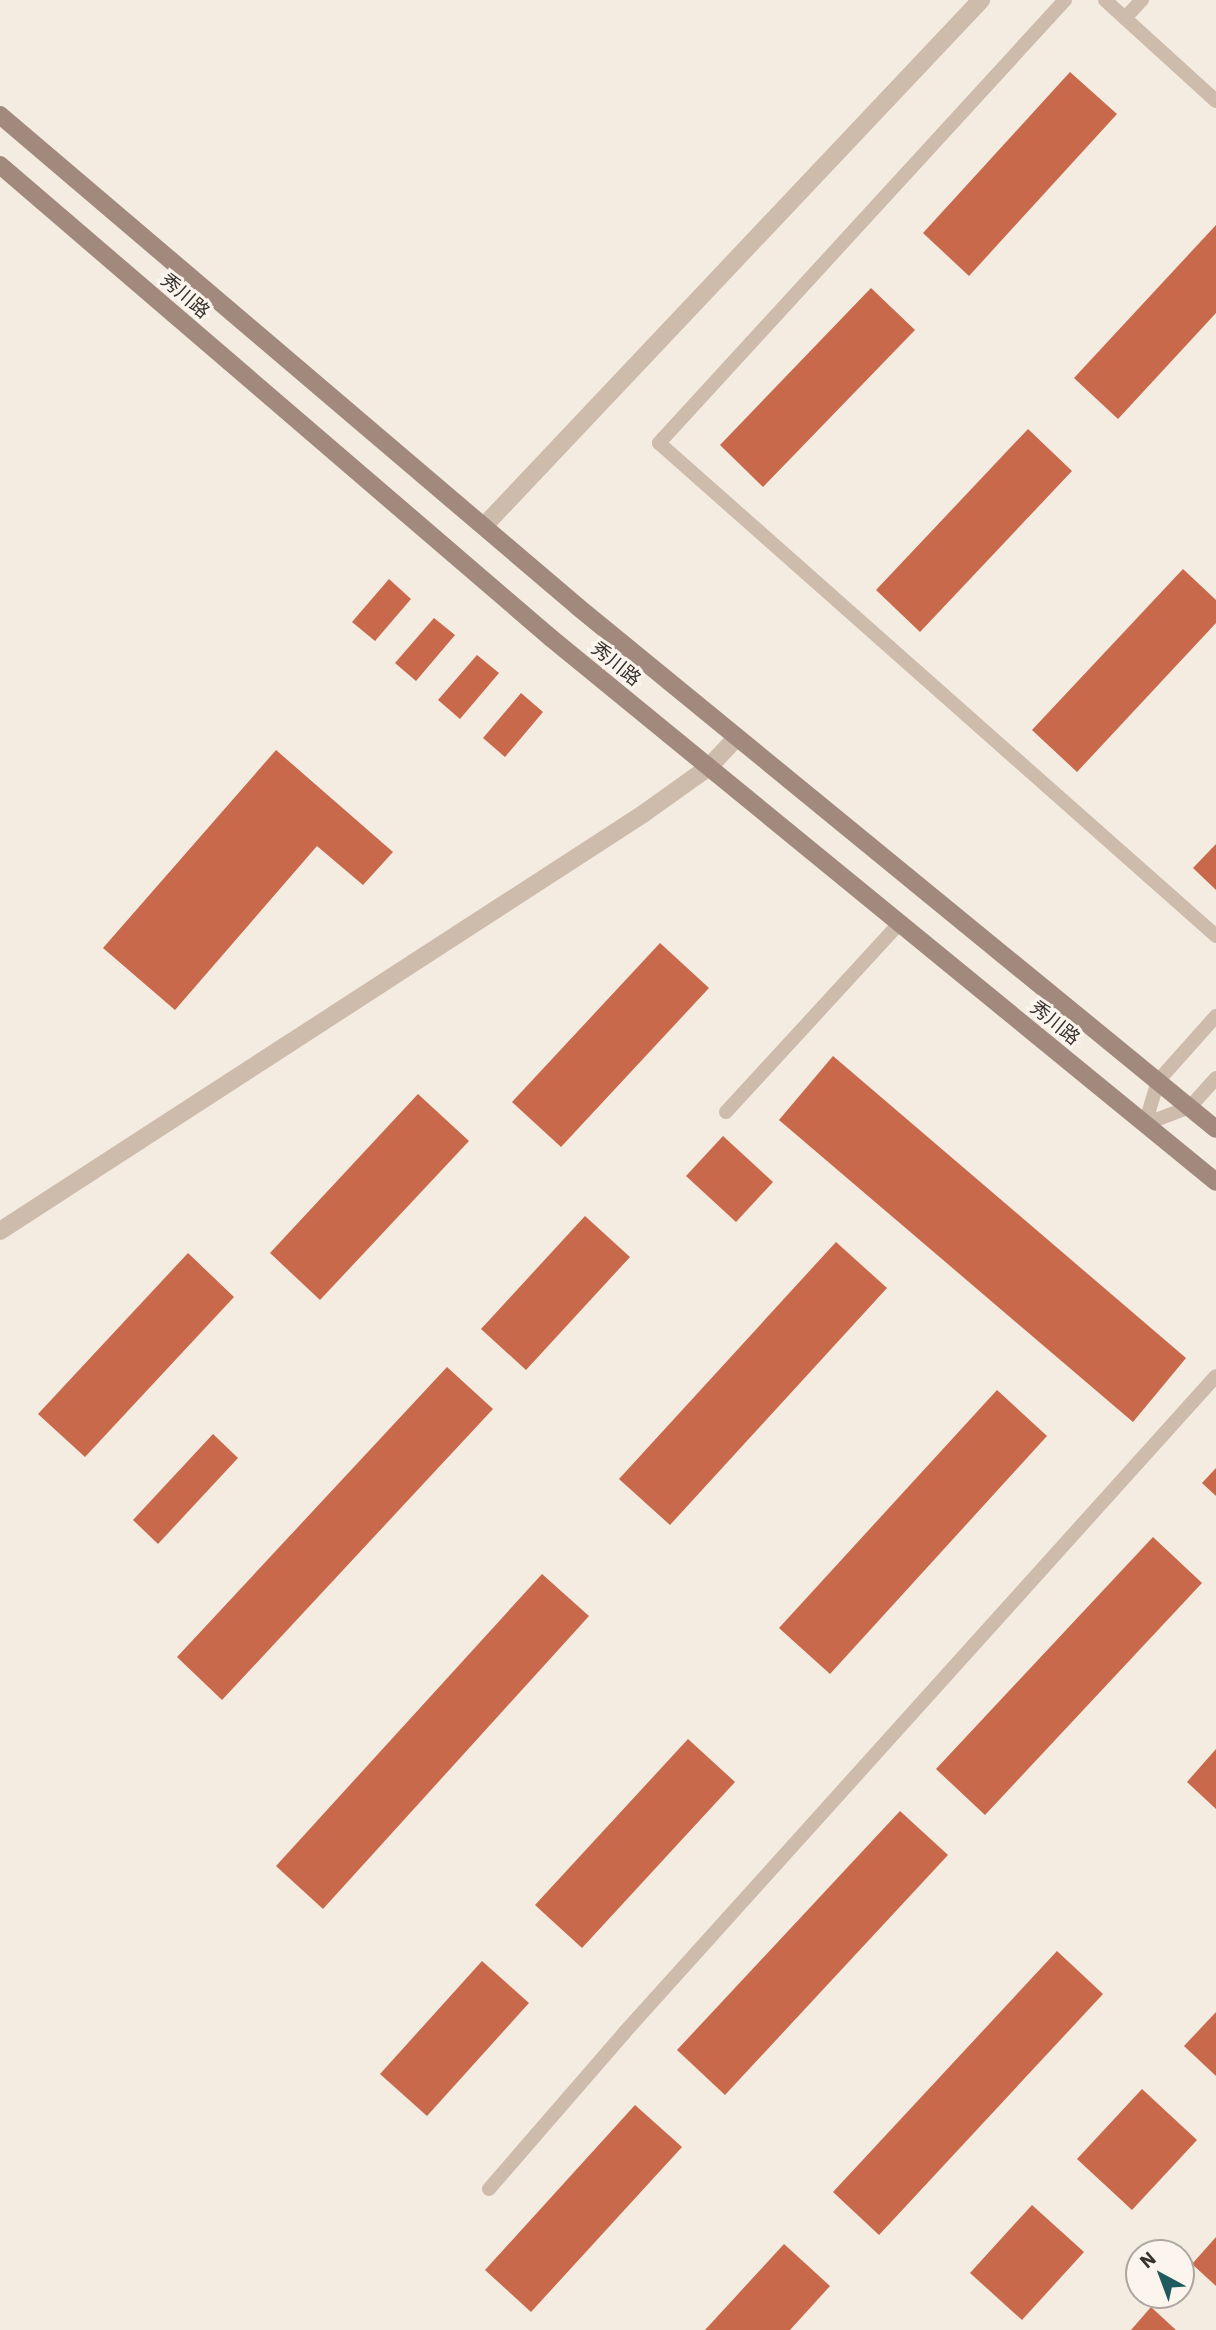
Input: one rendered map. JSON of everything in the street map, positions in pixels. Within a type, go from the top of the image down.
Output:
[{"type":"main road","name":"秀川路","points":[[0,115],[737,737],[1216,1129]]},
{"type":"main road","name":"秀川路","points":[[0,165],[551,638],[1216,1182]]},
{"type":"street","points":[[484,526],[981,0]]},
{"type":"street","points":[[0,1231],[709,768],[737,737]]},
{"type":"lane","points":[[1065,0],[659,443],[1216,936]]},
{"type":"lane","points":[[1105,0],[1216,101]]},
{"type":"lane","points":[[1125,18],[1142,0]]},
{"type":"lane","points":[[726,1112],[900,923]]},
{"type":"lane","points":[[1145,1124],[1158,1081],[1216,1016]]},
{"type":"lane","points":[[1145,1124],[1189,1107],[1216,1078]]},
{"type":"lane","points":[[489,2189],[624,2033],[1216,1376]]},
{"type":"building","points":[[1070,72],[1117,114],[969,276],[923,233]]},
{"type":"building","points":[[1216,225],[1216,313],[1118,419],[1074,378]]},
{"type":"building","points":[[871,288],[915,330],[763,487],[720,445]]},
{"type":"building","points":[[1028,429],[1072,471],[920,632],[876,590]]},
{"type":"building","points":[[1183,569],[1216,600],[1216,623],[1077,772],[1032,730]]},
{"type":"building","points":[[389,579],[411,599],[375,641],[352,622]]},
{"type":"building","points":[[434,618],[455,635],[416,681],[395,663]]},
{"type":"building","points":[[477,655],[499,673],[460,719],[438,700]]},
{"type":"building","points":[[521,693],[543,712],[505,757],[483,738]]},
{"type":"building","points":[[276,750],[393,852],[363,885],[317,846],[175,1010],[103,948]]},
{"type":"building","points":[[1216,844],[1216,890],[1193,868]]},
{"type":"building","points":[[660,943],[709,988],[561,1147],[512,1102]]},
{"type":"building","points":[[833,1056],[1186,1358],[1133,1422],[779,1120]]},
{"type":"building","points":[[418,1094],[469,1141],[320,1300],[270,1253]]},
{"type":"building","points":[[723,1136],[773,1182],[736,1222],[686,1176]]},
{"type":"building","points":[[585,1216],[630,1257],[526,1370],[481,1329]]},
{"type":"building","points":[[836,1242],[887,1288],[670,1525],[619,1479]]},
{"type":"building","points":[[188,1253],[234,1297],[85,1457],[38,1414]]},
{"type":"building","points":[[447,1367],[493,1409],[222,1700],[177,1657]]},
{"type":"building","points":[[997,1390],[1047,1436],[830,1674],[779,1628]]},
{"type":"building","points":[[213,1434],[238,1458],[158,1544],[133,1520]]},
{"type":"building","points":[[1216,1468],[1216,1496],[1202,1483]]},
{"type":"building","points":[[1153,1537],[1202,1583],[985,1815],[936,1769]]},
{"type":"building","points":[[542,1574],[589,1616],[323,1909],[276,1866]]},
{"type":"building","points":[[688,1739],[735,1782],[582,1948],[535,1905]]},
{"type":"building","points":[[1216,1749],[1216,1809],[1187,1782]]},
{"type":"building","points":[[900,1811],[948,1855],[725,2095],[677,2050]]},
{"type":"building","points":[[1057,1951],[1103,1994],[879,2235],[833,2192]]},
{"type":"building","points":[[482,1961],[529,2003],[427,2116],[380,2074]]},
{"type":"building","points":[[1216,2012],[1216,2076],[1184,2046]]},
{"type":"building","points":[[1142,2089],[1197,2140],[1132,2210],[1077,2159]]},
{"type":"building","points":[[635,2105],[682,2147],[531,2312],[485,2270]]},
{"type":"building","points":[[1032,2205],[1084,2252],[1022,2320],[970,2273]]},
{"type":"building","points":[[1216,2237],[1216,2286],[1195,2267],[1195,2261]]},
{"type":"building","points":[[784,2244],[830,2286],[790,2330],[705,2330]]},
{"type":"building","points":[[1149,2309],[1153,2309],[1176,2330],[1131,2330]]}]
